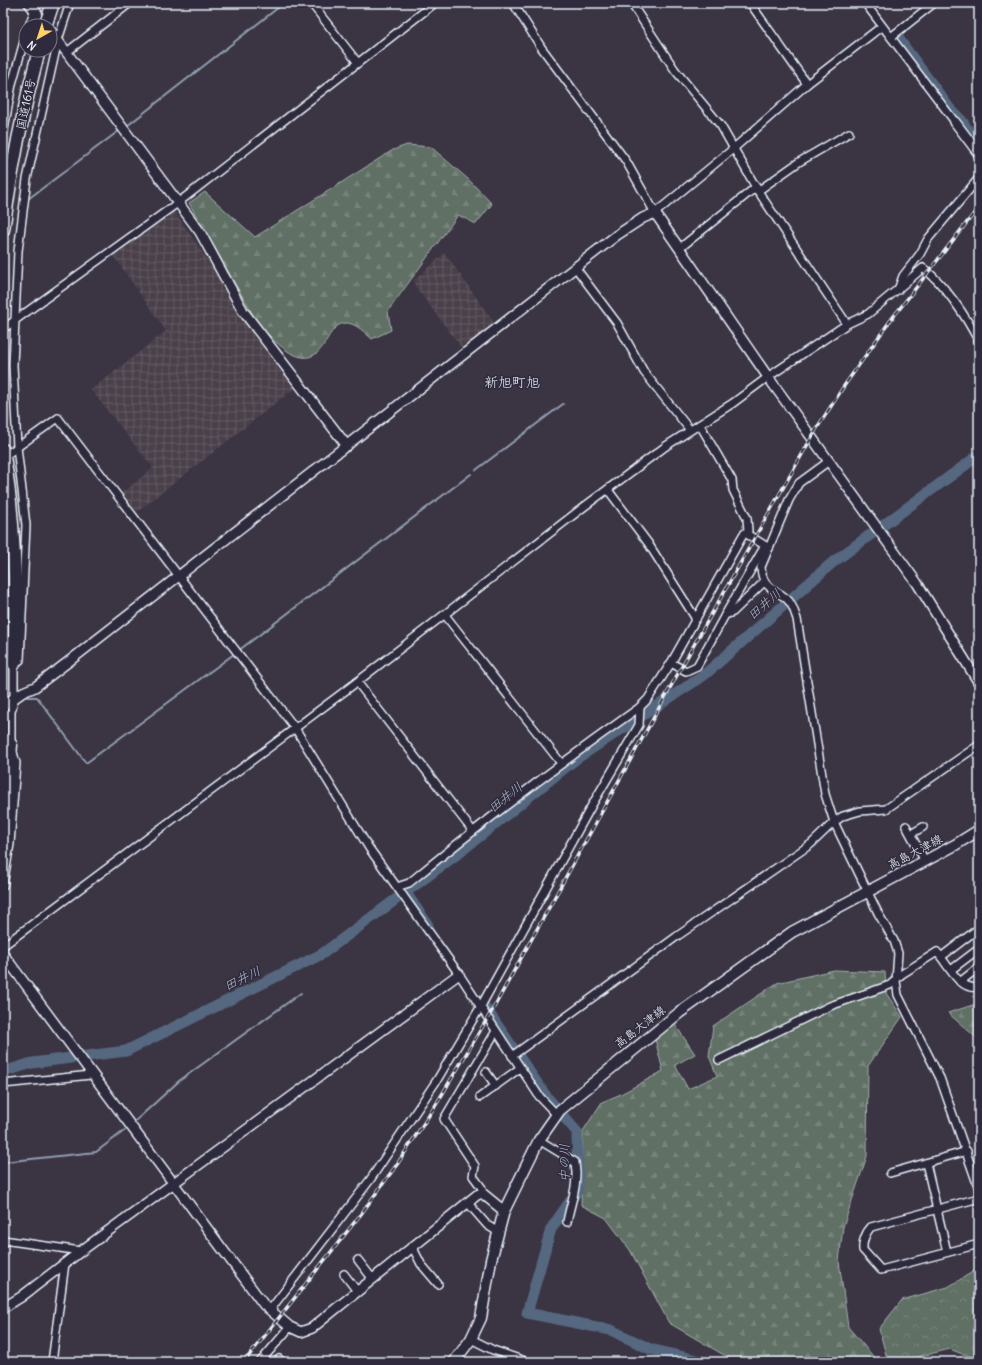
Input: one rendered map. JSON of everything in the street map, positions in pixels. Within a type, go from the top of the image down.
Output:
[{"type":"highway","points":[[48,18],[53,3]]},
{"type":"highway","name":"国道161号","points":[[3,230],[9,186],[23,112],[37,58]]},
{"type":"highway","points":[[6,452],[13,530],[16,612],[14,664]]},
{"type":"highway","points":[[3,835],[11,745]]},
{"type":"main road","name":"高島大津線","points":[[454,1362],[471,1339],[481,1318],[498,1232],[504,1211],[539,1140],[558,1113],[679,1013],[792,932],[926,861],[979,830]]},
{"type":"street","points":[[70,3],[58,40],[200,232],[243,311],[347,446]]},
{"type":"street","points":[[67,52],[130,3]]},
{"type":"street","points":[[311,3],[358,63]]},
{"type":"street","points":[[3,329],[179,202],[435,3]]},
{"type":"street","points":[[513,3],[541,47],[626,161],[655,213],[768,377],[917,583],[979,683]]},
{"type":"street","points":[[631,3],[675,70],[721,126],[757,189],[848,324]]},
{"type":"street","points":[[750,3],[807,84]]},
{"type":"street","points":[[865,3],[979,154]]},
{"type":"street","points":[[890,37],[934,3]]},
{"type":"street","points":[[33,5],[44,18]]},
{"type":"street","points":[[31,18],[33,5]]},
{"type":"street","points":[[3,706],[14,700],[23,692],[36,687],[617,235],[643,218],[655,213],[733,149],[807,84],[882,27]]},
{"type":"street","points":[[3,135],[12,84],[19,58]]},
{"type":"street","points":[[3,886],[10,844],[16,763],[11,745],[10,712],[14,700],[14,664],[20,660],[26,525],[17,447],[13,365],[18,251],[27,179],[54,58]]},
{"type":"street","points":[[3,91],[12,84]]},
{"type":"street","points":[[680,248],[757,189],[799,162],[849,133]]},
{"type":"street","points":[[898,290],[903,276],[920,254],[928,239],[979,178]]},
{"type":"street","points":[[575,267],[617,323],[644,372],[690,430]]},
{"type":"street","points":[[3,946],[357,682],[585,506],[666,446],[733,403],[768,377],[848,324],[868,314],[923,268],[934,275],[972,329],[979,342]]},
{"type":"street","points":[[6,452],[17,447],[58,418],[178,577],[295,728],[369,848],[459,974],[539,1096],[558,1113]]},
{"type":"street","points":[[397,887],[409,882],[472,830],[561,763],[640,709],[648,699],[745,533],[748,531],[747,518],[732,490],[732,480],[700,425]]},
{"type":"street","points":[[829,461],[800,483],[789,500],[761,568],[764,582],[791,603],[801,637],[825,794],[834,822],[894,942],[898,953],[896,981],[898,995],[940,1078],[967,1151],[979,1189]]},
{"type":"street","points":[[608,490],[648,543],[696,619]]},
{"type":"street","points":[[745,533],[769,548]]},
{"type":"street","points":[[671,662],[686,671],[697,666],[763,549],[769,548]]},
{"type":"street","points":[[725,615],[733,612],[764,582]]},
{"type":"street","points":[[445,615],[561,763]]},
{"type":"street","points":[[357,682],[472,830]]},
{"type":"street","points":[[270,1310],[370,1180],[437,1080],[592,805],[639,725],[640,709]]},
{"type":"street","points":[[512,1056],[676,937],[811,844],[834,822],[843,816],[860,811],[886,809],[979,745]]},
{"type":"street","points":[[906,826],[926,861]]},
{"type":"street","points":[[910,834],[923,827]]},
{"type":"street","points":[[941,957],[979,928]]},
{"type":"street","points":[[951,970],[976,951]]},
{"type":"street","points":[[719,1060],[830,1006],[890,985],[902,974],[937,952],[960,982],[975,988],[979,987]]},
{"type":"street","points":[[3,954],[91,1075],[264,1305],[290,1327],[301,1332],[312,1328],[412,1246],[468,1202],[482,1193]]},
{"type":"street","points":[[960,982],[979,967]]},
{"type":"street","points":[[3,1308],[21,1297],[81,1251],[459,974]]},
{"type":"street","points":[[496,1031],[444,1119],[475,1166],[473,1176],[482,1188],[482,1193],[504,1211]]},
{"type":"street","points":[[480,1097],[520,1068]]},
{"type":"street","points":[[486,1072],[496,1086]]},
{"type":"street","points":[[3,1084],[91,1075]]},
{"type":"street","points":[[539,1140],[575,1162],[577,1176],[572,1210],[567,1222]]},
{"type":"street","points":[[890,1173],[967,1151]]},
{"type":"street","points":[[926,1163],[947,1252]]},
{"type":"street","points":[[979,1198],[871,1227],[868,1231],[863,1250],[881,1270],[979,1244]]},
{"type":"street","points":[[468,1202],[487,1225],[498,1232]]},
{"type":"street","points":[[3,1240],[81,1251]]},
{"type":"street","points":[[412,1246],[422,1264],[438,1284]]},
{"type":"street","points":[[358,1260],[372,1278]]},
{"type":"street","points":[[52,1362],[65,1263]]},
{"type":"street","points":[[344,1274],[357,1291]]},
{"type":"street","points":[[260,1362],[290,1327]]},
{"type":"street","points":[[471,1339],[528,1362]]},
{"type":"street","points":[[503,1362],[506,1354]]},
{"type":"street","points":[[276,1362],[279,1359],[283,1362]]},
{"type":"shaded area","points":[[174,211],[295,388],[137,512],[122,493],[153,468],[91,390],[166,331],[113,255]]},
{"type":"shaded area","points":[[445,253],[495,324],[463,350],[415,286],[414,280]]},
{"type":"green space","points":[[407,145],[431,147],[469,180],[492,204],[476,224],[458,215],[388,311],[391,330],[372,339],[357,326],[346,323],[340,324],[336,327],[322,347],[314,355],[307,357],[299,356],[282,348],[257,322],[189,203],[205,192],[255,237],[393,150]]},
{"type":"green space","points":[[834,970],[885,972],[886,993],[902,1017],[868,1066],[867,1156],[843,1227],[839,1261],[848,1327],[878,1362],[736,1362],[669,1323],[630,1250],[606,1218],[581,1205],[583,1131],[602,1102],[621,1094],[663,1071],[655,1039],[674,1023],[695,1054],[675,1065],[688,1089],[717,1076],[709,1056],[713,1026],[777,983]]},
{"type":"green space","points":[[979,1003],[979,1040],[948,1013]]},
{"type":"green space","points":[[979,1268],[979,1357],[967,1356],[950,1349],[897,1362],[888,1362],[879,1329],[902,1300],[948,1287]]},
{"type":"green space","points":[[971,1356],[979,1358],[979,1362],[948,1362]]},
{"type":"waterway","points":[[127,126],[284,3]]},
{"type":"waterway","points":[[898,38],[950,109],[962,121],[979,147]]},
{"type":"waterway","points":[[28,199],[120,130]]},
{"type":"waterway","points":[[476,470],[563,404]]},
{"type":"waterway","name":"田井川","points":[[3,1072],[32,1063],[126,1051],[322,954],[460,852],[576,759],[703,676],[832,563],[979,455]]},
{"type":"waterway","points":[[238,651],[471,474]]},
{"type":"waterway","points":[[27,697],[37,697],[86,763],[234,654]]},
{"type":"waterway","name":"中の川","points":[[406,893],[428,925]]},
{"type":"waterway","points":[[133,1123],[179,1081],[301,993]]},
{"type":"waterway","name":"中の川","points":[[480,1000],[546,1096],[577,1132],[578,1190],[551,1229],[527,1313],[611,1330],[650,1349],[706,1362]]},
{"type":"waterway","points":[[3,1162],[96,1152],[128,1128]]},
{"type":"railway","points":[[244,1362],[361,1214],[398,1163],[437,1103],[493,1009],[686,659],[817,428],[844,386],[890,321],[979,207]]},
{"type":"district","name":"新旭町旭","points":[[512,382]]}]
